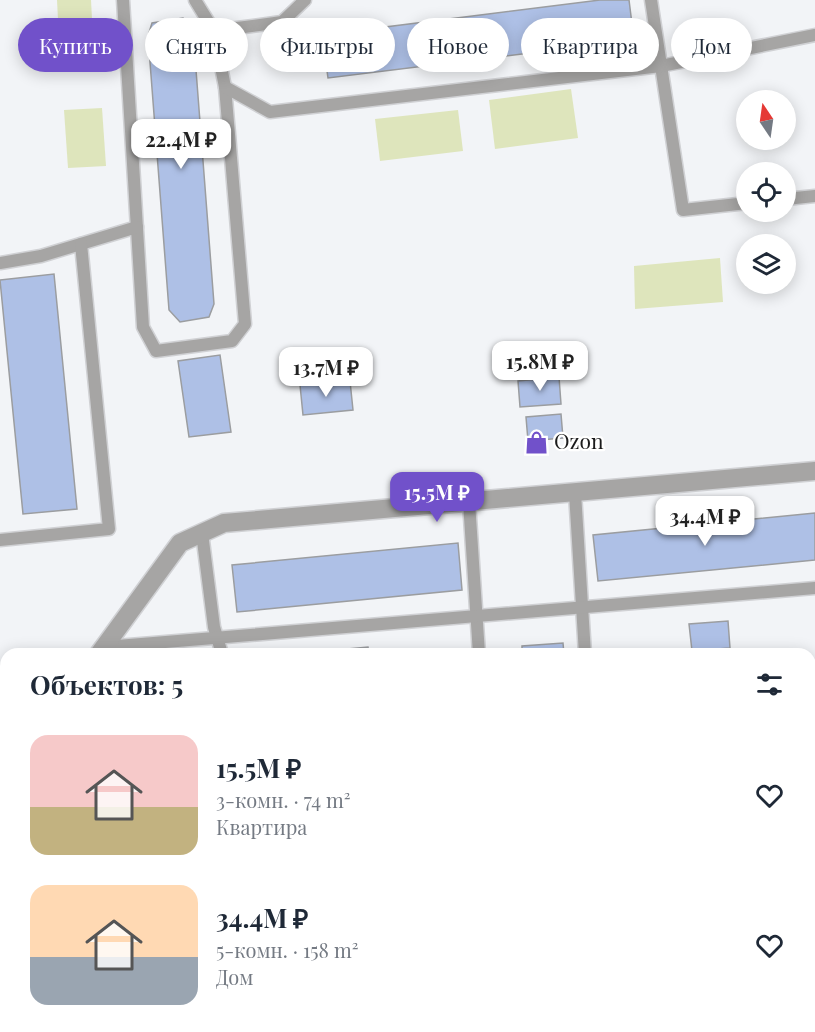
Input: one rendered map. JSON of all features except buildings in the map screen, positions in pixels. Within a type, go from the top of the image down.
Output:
[{"type":"street","points":[[106,648],[180,543],[224,523],[815,471]]},
{"type":"lane","points":[[123,0],[143,327],[156,351],[232,341],[245,324],[222,72]]},
{"type":"lane","points":[[195,0],[206,18]]},
{"type":"lane","points":[[248,26],[282,22],[305,0]]},
{"type":"lane","points":[[651,0],[683,210],[736,204]]},
{"type":"lane","points":[[225,87],[270,112],[661,66],[815,35]]},
{"type":"lane","points":[[796,198],[815,196]]},
{"type":"lane","points":[[0,262],[41,256],[137,227]]},
{"type":"lane","points":[[0,540],[109,529],[81,244]]},
{"type":"lane","points":[[575,493],[585,648]]},
{"type":"lane","points":[[469,502],[479,648]]},
{"type":"lane","points":[[202,533],[214,627],[220,648]]},
{"type":"lane","points":[[136,648],[218,638],[815,588]]},
{"type":"green space","points":[[57,0],[91,0],[92,18],[58,18]]},
{"type":"green space","points":[[571,89],[578,138],[495,149],[489,100]]},
{"type":"green space","points":[[102,108],[106,166],[68,168],[64,110]]},
{"type":"green space","points":[[458,110],[463,151],[380,161],[375,119]]},
{"type":"green space","points":[[720,258],[723,302],[635,309],[634,266]]},
{"type":"place","name":"Ozon","points":[[536,442]]}]
